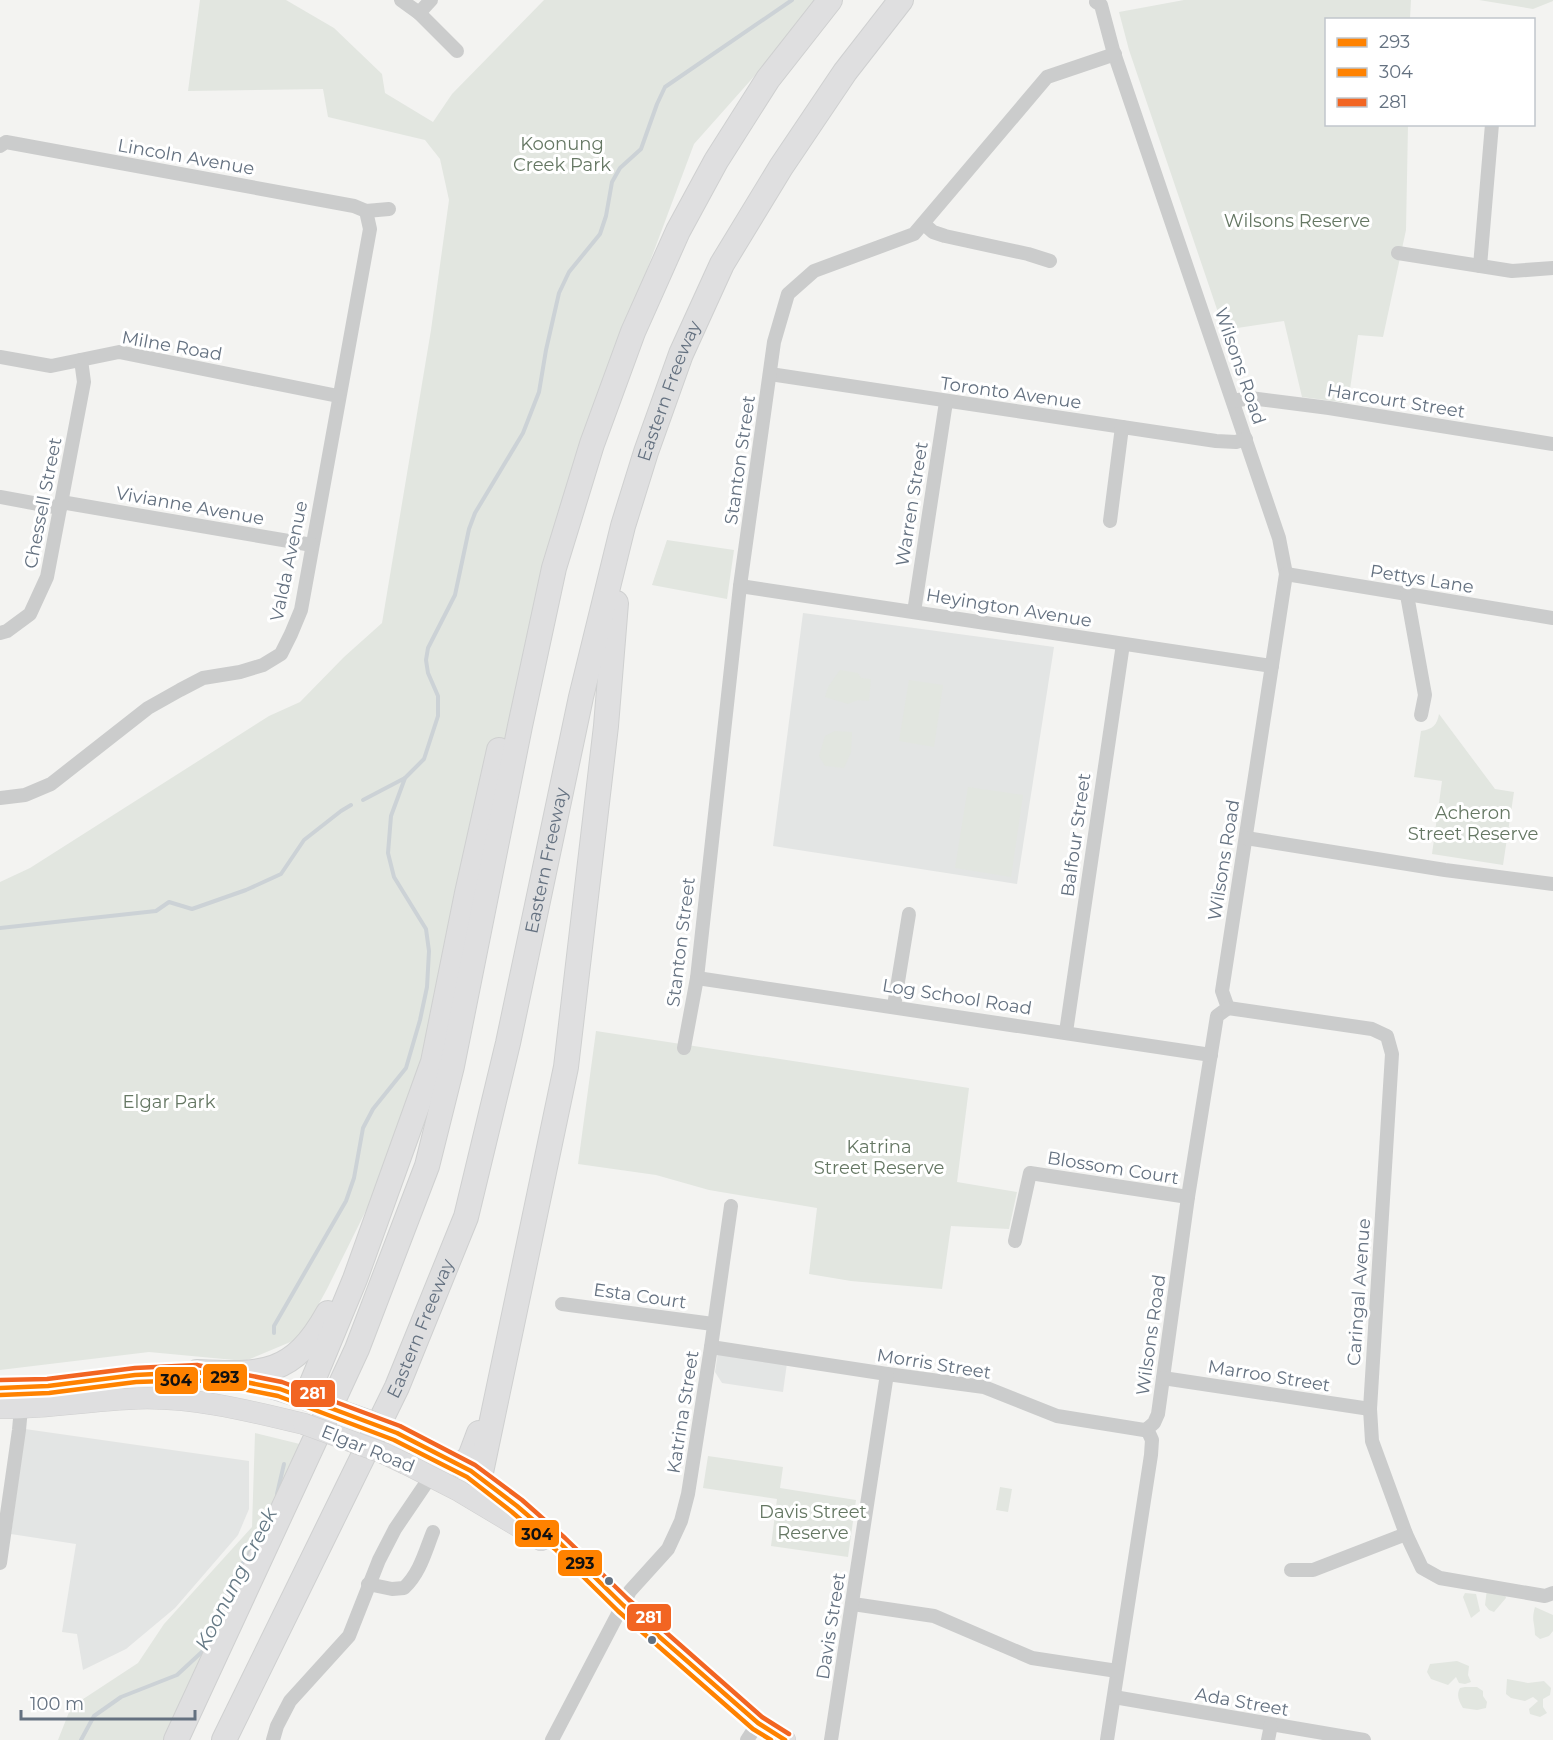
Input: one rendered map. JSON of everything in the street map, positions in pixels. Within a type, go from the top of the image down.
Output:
[{"type":"highway","points":[[311,1409],[309,1390],[355,1279],[433,1062],[467,893],[519,665],[558,523],[589,433],[678,231],[716,161],[768,79],[830,0]]},
{"type":"highway","name":"Eastern Freeway","points":[[224,1740],[397,1387],[466,1217],[508,1044],[581,697],[623,526],[646,452],[681,354],[722,264],[781,167],[845,72],[901,0]]},
{"type":"highway","points":[[176,1740],[357,1349],[427,1166],[452,1066],[554,568],[592,444],[633,332]]},
{"type":"highway","points":[[470,1471],[504,1353],[566,1067],[606,726],[623,526]]},
{"type":"highway","points":[[197,1372],[252,1373],[276,1366],[300,1354],[316,1334],[364,1251]]},
{"type":"main road","name":"Elgar Road","points":[[13,1387],[62,1385],[135,1375],[197,1372],[248,1381],[311,1409],[370,1421],[470,1471],[544,1528],[753,1732],[784,1740]]},
{"type":"main road","name":"Elgar Road","points":[[62,1385],[84,1390],[118,1389],[128,1399]]},
{"type":"main road","points":[[13,1387],[14,1413]]},
{"type":"main road","name":"Elgar Road","points":[[14,1413],[128,1399],[209,1404],[261,1413],[311,1409],[338,1435],[431,1476],[513,1523],[584,1568]]},
{"type":"main road","points":[[431,1476],[470,1471]]},
{"type":"street","points":[[401,0],[419,13],[457,51]]},
{"type":"street","points":[[419,13],[431,0]]},
{"type":"street","name":"Wilsons Road","points":[[1100,2],[1115,54],[1279,538],[1286,574],[1222,991],[1228,1008],[1217,1016],[1188,1197],[1158,1414],[1154,1424],[1148,1429],[1152,1440],[1151,1455],[1107,1740]]},
{"type":"street","name":"Stanton Street","points":[[684,1048],[697,978],[740,586],[774,342],[788,294],[814,272],[914,234],[1047,78],[1115,54]]},
{"type":"street","points":[[1480,266],[1492,126]]},
{"type":"street","name":"Lincoln Avenue","points":[[0,146],[6,142],[354,206],[366,211],[389,209]]},
{"type":"street","name":"Valda Avenue","points":[[0,798],[25,795],[51,784],[148,708],[203,678],[240,672],[263,665],[281,654],[301,610],[370,229],[366,211]]},
{"type":"street","points":[[924,224],[933,232],[945,236],[1050,261]]},
{"type":"street","points":[[1398,253],[1512,271],[1553,268]]},
{"type":"street","name":"Milne Road","points":[[0,357],[51,366],[119,352],[338,396]]},
{"type":"street","name":"Chessell Street","points":[[0,633],[7,631],[30,614],[47,577],[84,382],[81,360]]},
{"type":"street","name":"Toronto Avenue","points":[[770,374],[946,402],[1228,442],[1246,439]]},
{"type":"street","name":"Harcourt Street","points":[[1233,401],[1250,398],[1329,408],[1553,444]]},
{"type":"street","name":"Warren Street","points":[[914,612],[946,402]]},
{"type":"street","points":[[1110,521],[1122,427]]},
{"type":"street","name":"Vivianne Avenue","points":[[0,497],[312,545]]},
{"type":"street","name":"Pettys Lane","points":[[1286,574],[1553,618]]},
{"type":"street","name":"Heyington Avenue","points":[[740,586],[1272,666]]},
{"type":"street","points":[[1407,595],[1425,695],[1421,715]]},
{"type":"street","name":"Balfour Street","points":[[1066,1032],[1123,644]]},
{"type":"street","points":[[1246,838],[1445,870],[1553,884]]},
{"type":"street","points":[[894,1006],[909,914]]},
{"type":"street","name":"Log School Road","points":[[697,978],[1211,1055]]},
{"type":"street","name":"Caringal Avenue","points":[[1228,1008],[1372,1029],[1387,1036],[1392,1054],[1370,1409],[1372,1441],[1406,1534],[1422,1568],[1440,1578],[1545,1596],[1553,1593]]},
{"type":"street","name":"Blossom Court","points":[[1015,1241],[1030,1173],[1188,1197]]},
{"type":"street","name":"Katrina Street","points":[[552,1740],[630,1591],[668,1549],[681,1521],[688,1494],[711,1347],[730,1206]]},
{"type":"street","name":"Esta Court","points":[[562,1304],[713,1324]]},
{"type":"street","name":"Morris Street","points":[[711,1347],[984,1387],[1057,1416],[1148,1429]]},
{"type":"street","name":"Davis Street","points":[[831,1740],[887,1374]]},
{"type":"street","name":"Marroo Street","points":[[1163,1378],[1370,1409]]},
{"type":"street","points":[[0,1563],[14,1413]]},
{"type":"street","points":[[273,1740],[277,1725],[290,1701],[349,1636],[368,1584],[395,1529],[431,1476]]},
{"type":"street","points":[[368,1584],[392,1589],[404,1588],[413,1580],[433,1532]]},
{"type":"street","points":[[1291,1569],[1313,1570],[1406,1534]]},
{"type":"street","points":[[853,1604],[934,1616],[1032,1658],[1117,1671]]},
{"type":"street","name":"Ada Street","points":[[1114,1697],[1364,1740]]},
{"type":"street","points":[[1268,1740],[1271,1725]]},
{"type":"shaded area","points":[[803,613],[1054,647],[1017,884],[773,846]]},
{"type":"shaded area","points":[[718,1352],[787,1363],[783,1392],[722,1383],[715,1372]]},
{"type":"shaded area","points":[[25,1429],[249,1461],[249,1509],[238,1535],[175,1608],[126,1649],[83,1670],[77,1634],[62,1632],[76,1544],[11,1534]]},
{"type":"green space","name":"Koonung Creek Park","points":[[200,0],[286,0],[334,28],[382,74],[385,93],[433,122],[452,94],[544,0],[822,0],[694,144],[594,411],[451,994],[395,1152],[300,1338],[245,1361],[149,1352],[0,1370],[0,882],[30,868],[269,716],[300,702],[344,657],[382,623],[431,330],[449,200],[440,159],[425,140],[328,117],[323,89],[188,91]]},
{"type":"green space","name":"Wilsons Reserve","points":[[1184,0],[1411,0],[1410,18],[1325,18],[1325,126],[1408,126],[1406,230],[1383,337],[1358,335],[1348,403],[1302,397],[1284,321],[1224,330],[1129,50],[1119,12]]},
{"type":"green space","points":[[1479,0],[1553,0],[1553,1],[1533,9]]},
{"type":"green space","points":[[667,540],[734,550],[727,599],[652,585]]},
{"type":"green space","points":[[840,670],[858,673],[861,678],[871,679],[869,701],[858,700],[848,704],[825,697],[828,687]]},
{"type":"green space","points":[[909,680],[943,685],[934,747],[899,741]]},
{"type":"green space","name":"Acheron Street Reserve","points":[[1439,714],[1495,789],[1514,792],[1503,865],[1432,854],[1442,781],[1414,777],[1421,731],[1434,726]]},
{"type":"green space","points":[[835,731],[852,732],[851,752],[844,768],[825,766],[819,756],[825,736]]},
{"type":"green space","points":[[968,787],[1023,795],[1011,877],[955,868]]},
{"type":"green space","name":"Katrina Street Reserve","points":[[596,1031],[969,1088],[957,1182],[1017,1192],[1009,1229],[951,1226],[942,1289],[851,1281],[809,1274],[817,1208],[709,1190],[656,1175],[578,1164]]},
{"type":"green space","points":[[255,1433],[312,1447],[185,1740],[58,1740],[71,1707],[138,1663],[164,1624],[252,1527]]},
{"type":"green space","name":"Davis Street Reserve","points":[[708,1456],[783,1467],[780,1488],[856,1500],[848,1557],[771,1546],[777,1499],[703,1488]]},
{"type":"green space","points":[[1000,1487],[1012,1489],[1008,1512],[996,1510]]},
{"type":"green space","points":[[1487,1589],[1504,1591],[1506,1598],[1494,1612],[1485,1605]]},
{"type":"green space","points":[[1465,1593],[1476,1594],[1480,1611],[1471,1618],[1463,1597]]},
{"type":"green space","points":[[1535,1607],[1553,1615],[1553,1631],[1549,1636],[1540,1639],[1535,1635],[1533,1619]]},
{"type":"green space","points":[[1457,1661],[1469,1666],[1468,1675],[1471,1682],[1459,1683],[1456,1677],[1448,1685],[1431,1679],[1427,1672],[1430,1664]]},
{"type":"green space","points":[[1507,1679],[1528,1683],[1544,1681],[1551,1688],[1550,1695],[1543,1699],[1543,1707],[1547,1713],[1540,1717],[1530,1714],[1529,1709],[1538,1701],[1533,1697],[1525,1701],[1511,1698],[1506,1694]]},
{"type":"green space","points":[[1477,1687],[1483,1691],[1487,1702],[1486,1708],[1477,1710],[1463,1708],[1458,1693],[1460,1688]]},
{"type":"waterway","name":"Koonung Creek","points":[[274,1333],[274,1326],[346,1201],[354,1178],[363,1128],[373,1109],[406,1068],[420,1020],[427,987],[429,951],[426,929],[394,877],[388,853],[391,816],[405,778],[424,759],[438,716],[438,696],[428,673],[426,660],[428,648],[455,595],[469,529],[475,513],[523,433],[539,392],[559,293],[569,272],[600,234],[612,182],[620,168],[641,149],[665,87],[792,0]]},
{"type":"waterway","points":[[363,800],[405,778]]},
{"type":"waterway","points":[[0,928],[156,911],[169,902],[192,909],[246,890],[281,874],[304,840],[351,805]]},
{"type":"waterway","name":"Koonung Creek","points":[[277,1494],[284,1464]]},
{"type":"waterway","name":"Koonung Creek","points":[[81,1740],[94,1716],[121,1697],[177,1675],[204,1650],[235,1575],[250,1552]]},
{"type":"transit line","name":"281","points":[[0,1380],[47,1379],[135,1368],[197,1365],[282,1382],[400,1426],[475,1465],[522,1500],[628,1599],[762,1717],[789,1734]]},
{"type":"transit line","name":"293","points":[[0,1388],[48,1386],[135,1375],[197,1372],[280,1389],[397,1433],[471,1471],[517,1506],[560,1543],[623,1605],[758,1723],[785,1740]]},
{"type":"transit line","name":"304","points":[[0,1395],[49,1393],[136,1382],[197,1380],[278,1396],[394,1440],[467,1477],[512,1512],[555,1549],[618,1611],[753,1729],[771,1740]]},
{"type":"park label","name":"Elgar Park","points":[[169,1102]]}]
